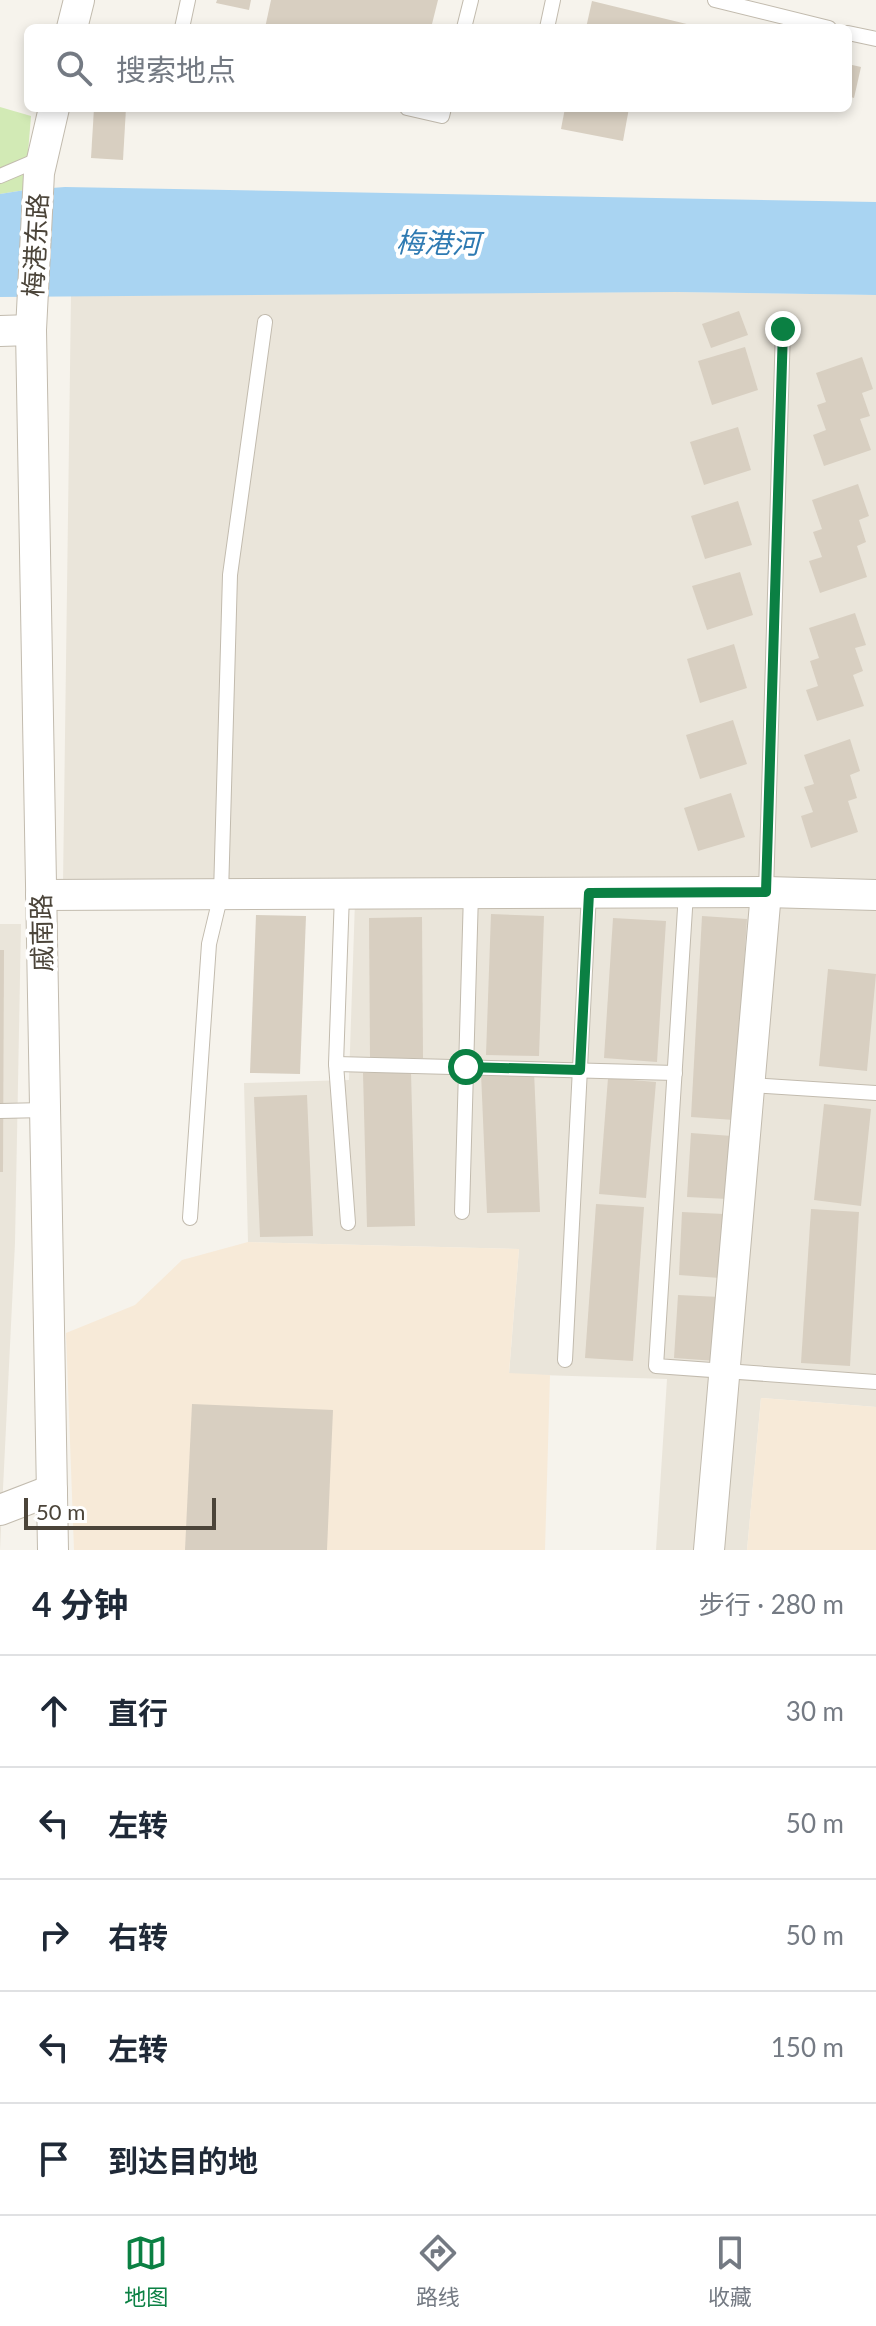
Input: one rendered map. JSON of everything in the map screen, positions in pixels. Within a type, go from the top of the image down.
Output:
[{"type":"street","points":[[73,24],[79,0]]},
{"type":"street","points":[[41,165],[53,112]]},
{"type":"street","name":"梅港东路","points":[[31,323],[41,165]]},
{"type":"street","points":[[0,331],[31,323]]},
{"type":"street","name":"戚南路","points":[[31,323],[53,1550]]},
{"type":"street","points":[[41,895],[766,892],[876,895]]},
{"type":"street","points":[[709,1550],[766,892]]},
{"type":"street","points":[[0,1510],[52,1490]]},
{"type":"lane","points":[[183,24],[188,0]]},
{"type":"lane","points":[[465,24],[471,0]]},
{"type":"lane","points":[[548,24],[553,0]]},
{"type":"lane","points":[[715,0],[813,24]]},
{"type":"lane","points":[[852,34],[876,39]]},
{"type":"lane","points":[[424,112],[442,116],[443,112]]},
{"type":"lane","points":[[0,176],[41,165]]},
{"type":"lane","points":[[190,1218],[209,944],[221,894],[230,575],[265,322]]},
{"type":"lane","points":[[766,892],[783,329]]},
{"type":"lane","points":[[462,1212],[471,893]]},
{"type":"lane","points":[[565,1360],[589,893]]},
{"type":"lane","points":[[686,893],[656,1366],[876,1382]]},
{"type":"lane","points":[[342,894],[336,1064],[348,1223]]},
{"type":"lane","points":[[336,1064],[675,1073]]},
{"type":"lane","points":[[749,1085],[876,1093]]},
{"type":"lane","points":[[0,1111],[45,1110]]},
{"type":"shaded area","points":[[675,292],[876,295],[876,881],[666,877],[63,884],[71,295]]},
{"type":"shaded area","points":[[355,901],[662,903],[876,910],[876,1407],[761,1398],[747,1550],[656,1550],[667,1379],[509,1374],[519,1249],[248,1242],[244,1083],[349,1080]]},
{"type":"shaded area","points":[[0,924],[21,924],[15,1243],[0,1550]]},
{"type":"shaded area","points":[[248,1242],[519,1249],[509,1373],[550,1375],[545,1550],[74,1550],[66,1333],[135,1305],[182,1260]]},
{"type":"shaded area","points":[[761,1398],[876,1407],[876,1550],[747,1550]]},
{"type":"green space","points":[[0,107],[31,116],[25,190],[0,194]]},
{"type":"water","name":"梅港河","points":[[65,187],[876,202],[876,295],[675,292],[0,297],[0,194]]},
{"type":"building","points":[[217,0],[251,0],[249,10],[216,3]]},
{"type":"building","points":[[271,0],[438,0],[432,24],[266,24]]},
{"type":"building","points":[[592,1],[687,24],[587,24]]},
{"type":"building","points":[[852,65],[861,67],[852,97]]},
{"type":"building","points":[[94,112],[126,112],[123,160],[91,158]]},
{"type":"building","points":[[564,112],[628,112],[623,141],[561,129]]},
{"type":"building","points":[[739,311],[748,335],[711,348],[702,324]]},
{"type":"building","points":[[745,347],[758,390],[712,405],[698,361]]},
{"type":"building","points":[[862,357],[873,389],[862,393],[870,416],[860,419],[871,450],[824,466],[813,435],[826,430],[817,405],[826,402],[816,373]]},
{"type":"building","points":[[738,427],[751,470],[704,485],[690,442]]},
{"type":"building","points":[[858,484],[869,516],[859,520],[866,542],[857,546],[867,577],[820,593],[809,561],[822,557],[813,532],[822,529],[812,500]]},
{"type":"building","points":[[738,501],[752,545],[705,559],[691,516]]},
{"type":"building","points":[[740,572],[753,615],[707,630],[692,586]]},
{"type":"building","points":[[855,613],[866,645],[855,648],[863,671],[853,675],[864,706],[817,721],[806,690],[818,686],[810,661],[819,658],[809,628]]},
{"type":"building","points":[[734,644],[747,688],[700,703],[687,659]]},
{"type":"building","points":[[733,720],[747,764],[700,779],[686,735]]},
{"type":"building","points":[[850,739],[860,771],[850,775],[857,798],[848,801],[858,832],[811,848],[801,816],[813,812],[804,787],[814,784],[804,755]]},
{"type":"building","points":[[731,793],[745,837],[698,851],[684,808]]},
{"type":"building","points":[[491,914],[544,916],[539,1056],[486,1055]]},
{"type":"building","points":[[256,915],[306,916],[300,1074],[250,1073]]},
{"type":"building","points":[[702,916],[747,919],[734,1120],[691,1117]]},
{"type":"building","points":[[422,917],[423,1058],[370,1058],[369,918]]},
{"type":"building","points":[[613,918],[666,921],[657,1062],[604,1058]]},
{"type":"building","points":[[0,950],[4,950],[3,1172],[0,1172]]},
{"type":"building","points":[[828,969],[876,974],[867,1071],[819,1066]]},
{"type":"building","points":[[534,1071],[540,1212],[487,1213],[481,1073]]},
{"type":"building","points":[[411,1072],[415,1226],[367,1227],[363,1073]]},
{"type":"building","points":[[608,1078],[656,1082],[646,1198],[599,1194]]},
{"type":"building","points":[[307,1095],[313,1236],[260,1237],[254,1097]]},
{"type":"building","points":[[824,1104],[871,1109],[861,1206],[814,1200]]},
{"type":"building","points":[[691,1133],[732,1136],[728,1199],[687,1197]]},
{"type":"building","points":[[596,1204],[644,1207],[633,1361],[585,1358]]},
{"type":"building","points":[[811,1209],[859,1212],[850,1366],[801,1363]]},
{"type":"building","points":[[682,1212],[724,1214],[720,1278],[679,1275]]},
{"type":"building","points":[[678,1295],[720,1297],[716,1361],[674,1358]]},
{"type":"building","points":[[192,1404],[333,1410],[327,1550],[185,1550]]},
{"type":"route","points":[[466,1067],[580,1070],[589,893],[766,892],[783,329]]}]
